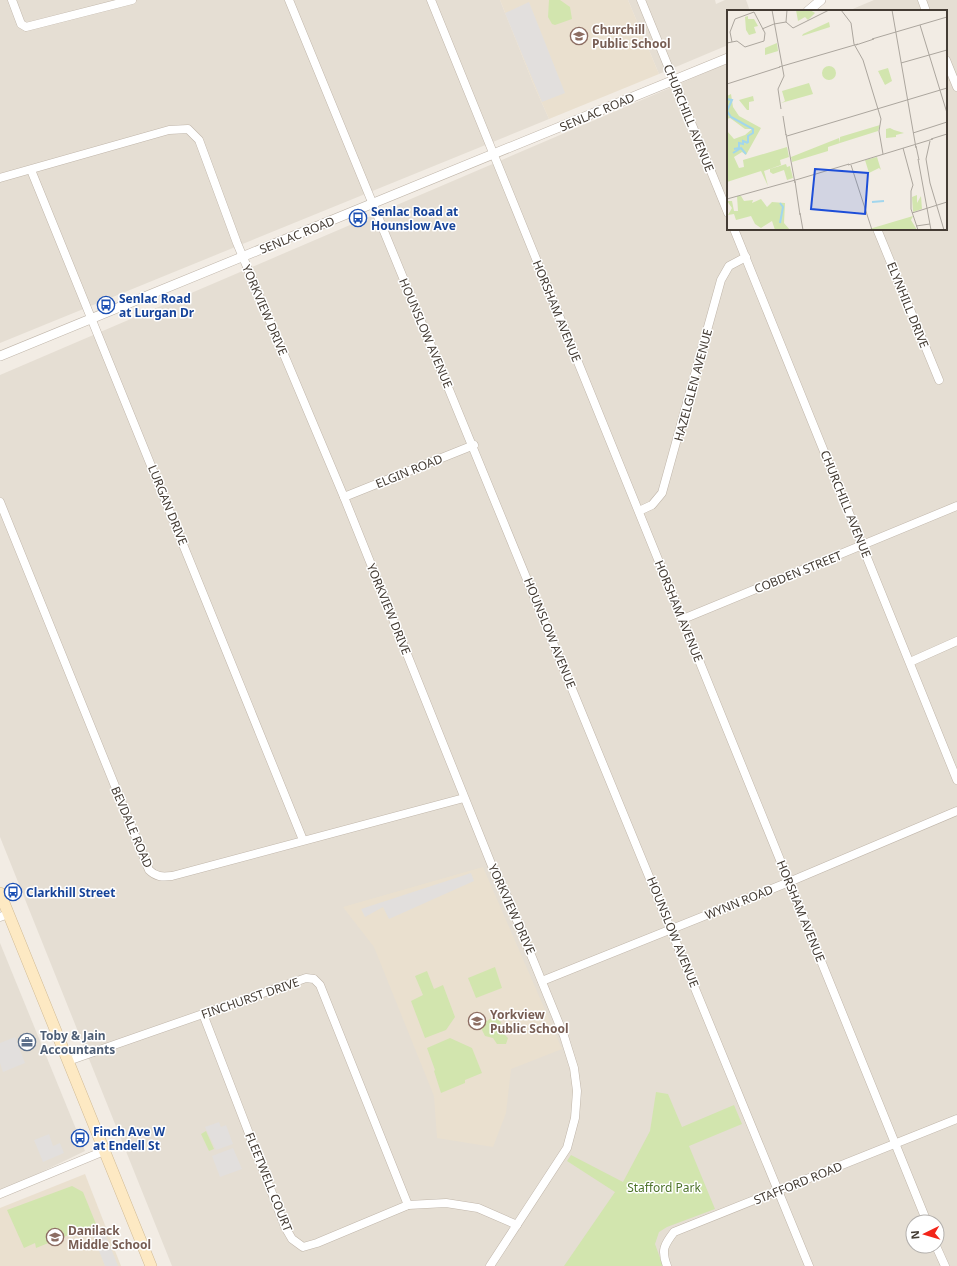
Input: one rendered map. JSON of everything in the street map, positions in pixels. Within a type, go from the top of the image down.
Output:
[{"type":"main road","points":[[0,893],[4,916],[68,1061],[151,1266]]},
{"type":"street","points":[[12,0],[22,24],[26,27],[132,0]]},
{"type":"street","name":"HOUNSLOW AVENUE","points":[[289,0],[372,205],[474,445],[809,1266]]},
{"type":"street","name":"HORSHAM AVENUE","points":[[431,0],[493,156],[683,619],[924,1214]]},
{"type":"street","name":"CHURCHILL AVENUE","points":[[641,0],[727,211]]},
{"type":"street","points":[[809,10],[821,0]]},
{"type":"street","points":[[922,0],[926,10]]},
{"type":"street","name":"SENLAC ROAD","points":[[0,356],[242,256],[493,156],[727,58]]},
{"type":"street","points":[[947,62],[957,87]]},
{"type":"street","name":"YORKVIEW DRIVE","points":[[0,178],[169,130],[188,129],[195,133],[199,140],[242,256],[344,497],[464,798],[542,981],[574,1068],[577,1091],[575,1118],[567,1148],[490,1266]]},
{"type":"street","name":"LURGAN DRIVE","points":[[31,170],[303,840]]},
{"type":"street","name":"CHURCHILL AVENUE","points":[[734,230],[957,780]]},
{"type":"street","name":"ELYNHILL DRIVE","points":[[877,230],[939,380]]},
{"type":"street","name":"HAZELGLEN AVENUE","points":[[639,511],[652,505],[662,494],[721,280],[729,266],[746,257]]},
{"type":"street","name":"ELGIN ROAD","points":[[344,497],[474,445]]},
{"type":"street","name":"BEVDALE ROAD","points":[[0,502],[149,870],[154,875],[162,877],[172,876],[464,798]]},
{"type":"street","name":"COBDEN STREET","points":[[683,619],[957,506]]},
{"type":"street","points":[[910,662],[957,641]]},
{"type":"street","name":"WYNN ROAD","points":[[542,981],[672,930],[957,811]]},
{"type":"street","name":"FINCHURST DRIVE","points":[[68,1061],[306,978],[314,979],[320,985],[408,1205]]},
{"type":"street","name":"FLEETWELL COURT","points":[[203,1014],[285,1228],[292,1239],[303,1247],[317,1243],[408,1205],[446,1203],[478,1208],[518,1225]]},
{"type":"street","name":"STAFFORD ROAD","points":[[667,1266],[663,1256],[665,1244],[674,1232],[957,1119]]},
{"type":"street","points":[[0,1194],[104,1151]]},
{"type":"street","points":[[939,1254],[944,1266]]},
{"type":"shaded area","points":[[0,0],[500,0],[549,119],[0,343]]},
{"type":"shaded area","name":"Churchill Public School","points":[[500,0],[628,0],[659,74],[549,119]]},
{"type":"shaded area","points":[[628,0],[715,0],[716,4],[725,0],[746,0],[750,10],[727,10],[727,45],[659,74]]},
{"type":"shaded area","points":[[874,0],[957,0],[957,1266],[172,1266],[0,837],[0,375],[727,63],[727,230],[947,230],[947,10],[850,10]]},
{"type":"shaded area","points":[[529,2],[565,93],[542,102],[505,13]]},
{"type":"shaded area","name":"Yorkview Public School","points":[[483,867],[562,1049],[511,1069],[506,1113],[493,1147],[437,1138],[434,1096],[374,947],[343,907]]},
{"type":"shaded area","points":[[471,873],[474,881],[389,919],[383,907],[365,917],[361,909]]},
{"type":"shaded area","points":[[0,943],[85,1151],[0,1192]]},
{"type":"shaded area","points":[[15,1037],[25,1063],[3,1072],[0,1063],[0,1043]]},
{"type":"shaded area","points":[[219,1122],[221,1127],[226,1125],[233,1144],[216,1150],[205,1127]]},
{"type":"shaded area","points":[[49,1134],[53,1146],[60,1143],[64,1153],[43,1162],[34,1140]]},
{"type":"shaded area","points":[[233,1148],[242,1169],[220,1177],[212,1156]]},
{"type":"shaded area","name":"Danilack Middle School","points":[[85,1174],[121,1266],[0,1266],[0,1208]]},
{"type":"shaded area","points":[[103,1228],[118,1266],[105,1266],[92,1233]]},
{"type":"green space","points":[[549,0],[560,0],[570,7],[572,19],[555,25],[552,24],[548,17]]},
{"type":"green space","points":[[495,967],[502,988],[476,998],[468,978]]},
{"type":"green space","points":[[427,971],[434,989],[443,985],[455,1017],[446,1030],[425,1038],[411,1001],[423,995],[415,976]]},
{"type":"green space","points":[[494,1016],[501,1022],[499,1029],[508,1038],[506,1044],[497,1044],[493,1038],[485,1036],[480,1026]]},
{"type":"green space","points":[[450,1038],[472,1048],[482,1073],[465,1080],[465,1083],[441,1093],[427,1048]]},
{"type":"green space","name":"Stafford Park","points":[[656,1092],[668,1094],[682,1127],[734,1105],[742,1124],[689,1146],[715,1209],[667,1227],[659,1232],[655,1244],[663,1266],[564,1266],[615,1192],[567,1161],[571,1155],[623,1182],[650,1131]]},
{"type":"green space","points":[[206,1131],[214,1149],[209,1151],[201,1134]]},
{"type":"green space","points":[[72,1186],[83,1192],[96,1224],[36,1248],[35,1243],[24,1248],[7,1210]]},
{"type":"place","name":"Churchill Public School","points":[[579,36]]},
{"type":"place","name":"Senlac Road at Hounslow Ave","points":[[358,218]]},
{"type":"place","name":"Senlac Road at Lurgan Dr","points":[[106,305]]},
{"type":"place","name":"Clarkhill Street","points":[[13,892]]},
{"type":"place","name":"Yorkview Public School","points":[[477,1021]]},
{"type":"place","name":"Toby & Jain Accountants","points":[[27,1042]]},
{"type":"place","name":"Finch Ave W at Endell St","points":[[80,1138]]},
{"type":"place","name":"Danilack Middle School","points":[[55,1237]]}]
